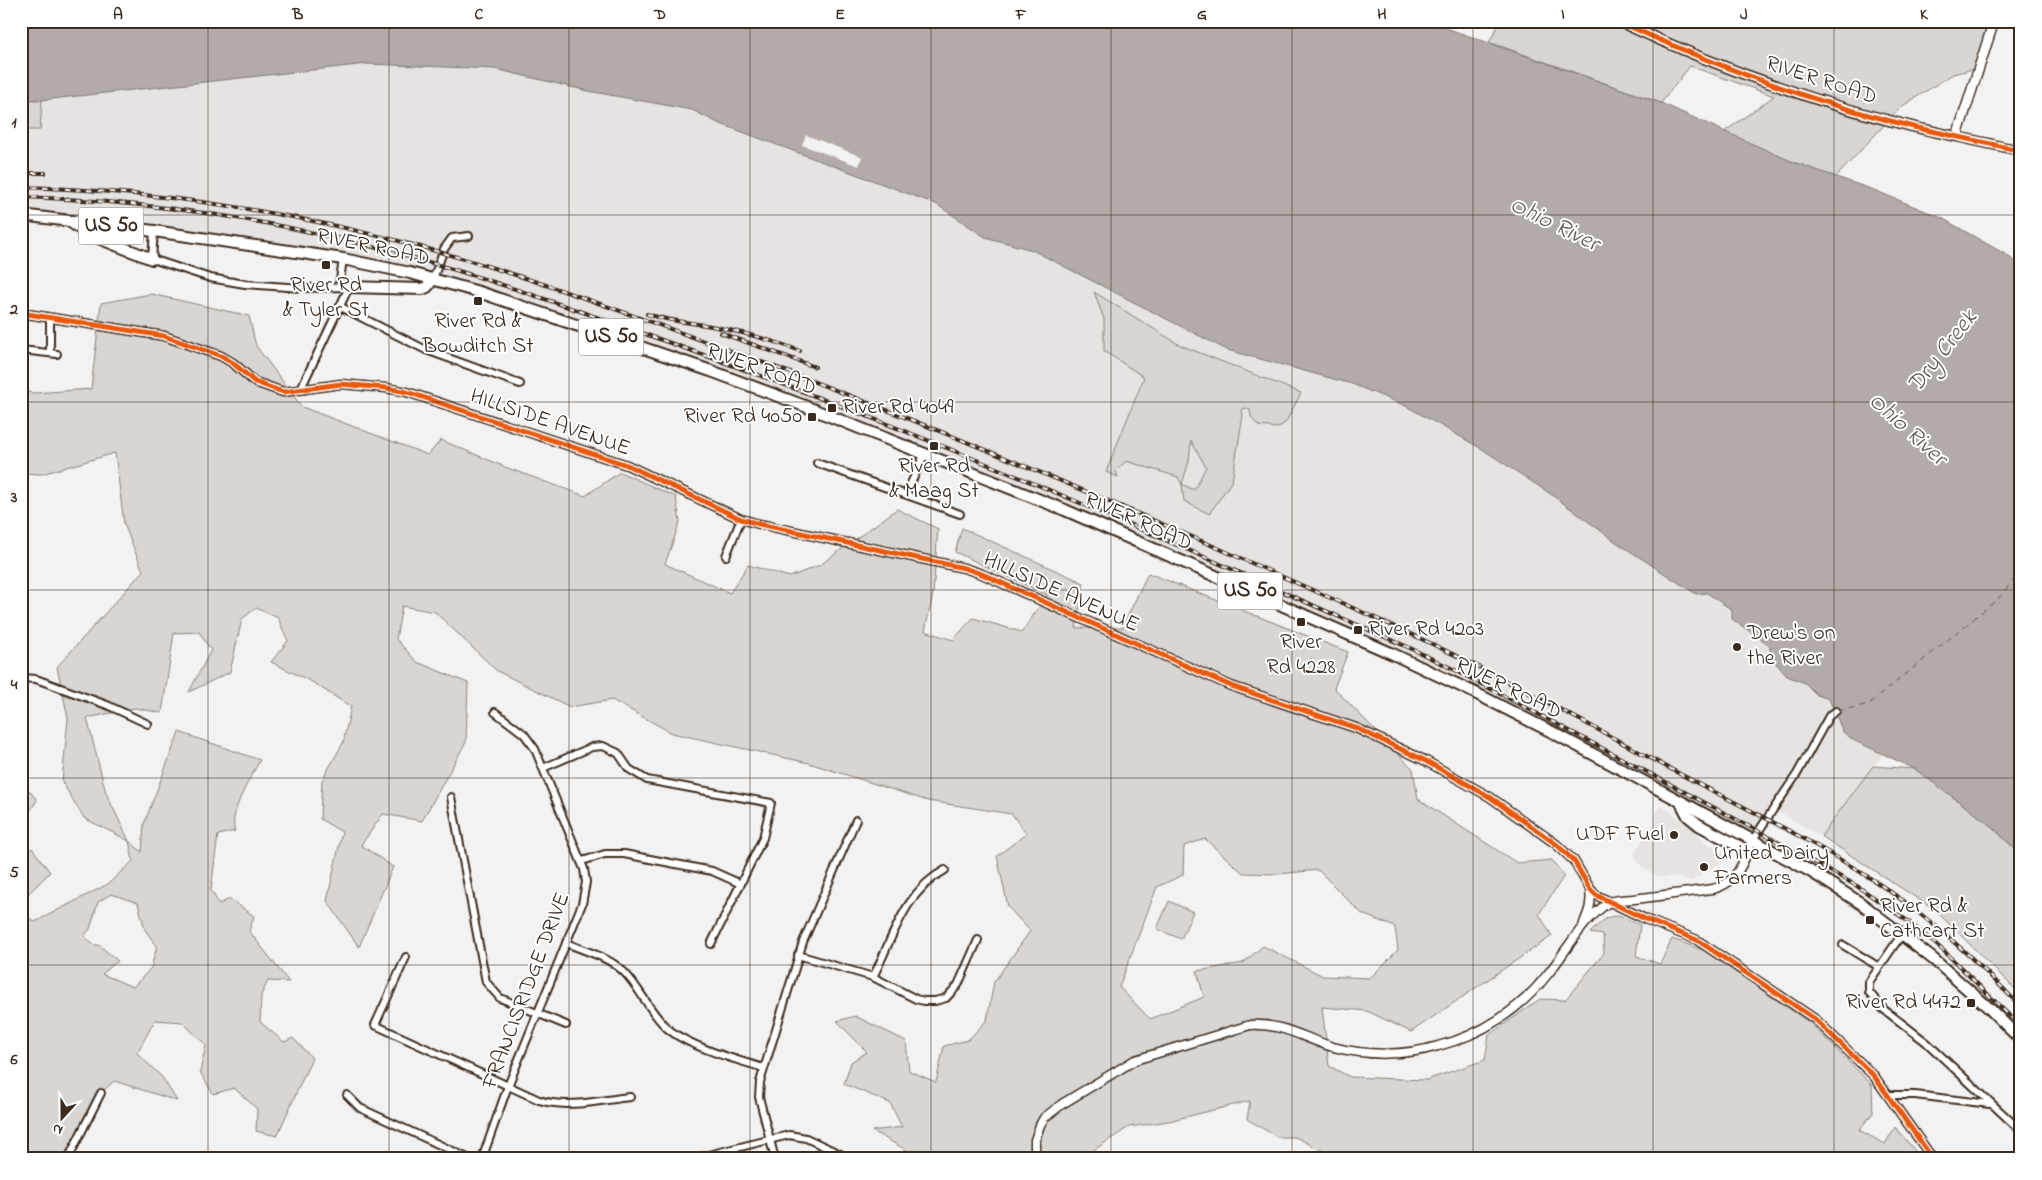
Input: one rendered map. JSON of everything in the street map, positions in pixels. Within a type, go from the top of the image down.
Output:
[{"type":"main road","name":"RIVER ROAD","points":[[1618,21],[1669,45],[1795,92],[1909,126],[2021,151]]},
{"type":"main road","points":[[1957,136],[1994,21]]},
{"type":"main road","name":"RIVER ROAD","points":[[21,215],[154,231],[343,259],[433,279],[479,292],[711,371],[925,453],[1065,510],[1393,654],[1552,732],[1781,855],[1835,886],[1902,934],[1962,983],[2021,1040]]},
{"type":"main road","points":[[68,221],[88,234],[152,258]]},
{"type":"main road","points":[[344,287],[422,288],[427,287],[433,279]]},
{"type":"main road","points":[[1680,801],[1688,816],[1699,825],[1748,851]]},
{"type":"street","points":[[152,258],[154,231]]},
{"type":"street","points":[[433,279],[444,249],[452,238],[469,236]]},
{"type":"street","name":"RIVER ROAD","points":[[152,258],[210,278],[245,284],[302,288],[344,287]]},
{"type":"street","points":[[303,390],[303,384],[341,307],[344,287],[343,259]]},
{"type":"street","points":[[341,307],[426,350],[520,384]]},
{"type":"street","name":"HILLSIDE AVENUE","points":[[21,313],[164,336],[221,356],[233,363],[254,382],[282,392],[341,384],[356,384],[400,391],[430,399],[627,465],[741,519],[768,527],[955,566],[982,574],[1231,686],[1356,728],[1424,760],[1490,797],[1566,853],[1581,872],[1590,889],[1610,902],[1635,914],[1697,940],[1815,1019],[1874,1076],[1934,1159]]},
{"type":"street","points":[[21,350],[54,354],[50,318]]},
{"type":"street","points":[[906,494],[925,453]]},
{"type":"street","points":[[817,463],[960,514]]},
{"type":"street","points":[[726,556],[741,519]]},
{"type":"street","points":[[21,678],[42,682],[107,706],[148,724]]},
{"type":"street","points":[[1582,927],[1610,902],[1713,889],[1723,886],[1737,874],[1752,841],[1797,774],[1828,716],[1836,711]]},
{"type":"street","name":"FRANCISRIDGE DRIVE","points":[[482,1159],[508,1086],[586,891],[586,876],[582,861],[535,749],[524,734],[494,712]]},
{"type":"street","points":[[543,768],[592,747],[603,746],[613,750],[635,774],[647,780],[771,804],[763,838],[711,944]]},
{"type":"street","points":[[451,797],[486,982],[500,998],[566,1024]]},
{"type":"street","points":[[775,1159],[759,1097],[760,1082],[798,955],[856,820]]},
{"type":"street","points":[[582,861],[600,855],[624,854],[712,871],[741,884]]},
{"type":"street","points":[[873,978],[912,897],[927,881],[945,870]]},
{"type":"street","points":[[1035,1159],[1035,1140],[1040,1125],[1044,1118],[1062,1104],[1135,1060],[1250,1025],[1264,1024],[1280,1027],[1332,1046],[1372,1053],[1421,1050],[1467,1036],[1496,1022],[1534,991],[1582,927],[1592,900],[1590,889]]},
{"type":"street","points":[[1635,914],[1634,907],[1637,899]]},
{"type":"street","points":[[1902,934],[1868,984],[1868,992],[1882,1008],[1926,1042],[2021,1132]]},
{"type":"street","points":[[798,955],[873,978],[916,999],[930,1002],[946,998],[958,985],[978,940]]},
{"type":"street","points":[[566,943],[618,966],[629,977],[660,1020],[678,1035],[716,1053],[764,1068]]},
{"type":"street","points":[[1843,945],[1878,967]]},
{"type":"street","points":[[406,957],[375,1025],[539,1100],[558,1104],[630,1097]]},
{"type":"street","points":[[68,1159],[101,1093]]},
{"type":"street","points":[[347,1095],[360,1108],[470,1159]]},
{"type":"street","points":[[1889,1095],[1915,1095],[1990,1104]]},
{"type":"street","points":[[700,1157],[789,1135],[797,1136],[851,1159]]},
{"type":"shaded area","points":[[1501,21],[1994,21],[1978,68],[1953,74],[1901,107],[1836,177],[1793,162],[1724,132],[1774,96],[1690,66],[1661,103],[1489,42]]},
{"type":"shaded area","points":[[367,64],[495,69],[588,91],[692,110],[718,123],[936,204],[985,237],[1032,250],[1406,406],[1482,449],[1552,495],[1616,542],[1696,594],[1707,593],[1732,611],[1732,619],[1769,645],[1773,660],[1787,676],[1805,683],[1817,695],[1829,699],[1853,740],[1883,754],[1821,836],[1773,809],[1752,841],[1552,732],[1065,510],[802,405],[410,273],[21,215],[21,130],[40,130],[42,100]]},
{"type":"shaded area","points":[[21,99],[42,100],[40,130],[21,130]]},
{"type":"shaded area","points":[[1094,292],[1180,345],[1301,393],[1286,422],[1278,428],[1258,426],[1251,417],[1250,410],[1245,408],[1242,410],[1243,415],[1232,481],[1209,514],[1184,501],[1182,485],[1178,477],[1126,461],[1116,471],[1118,477],[1106,472],[1144,377],[1104,351],[1104,319]],"holes":[[[1191,441],[1206,467],[1194,490],[1182,484],[1189,461]]]},
{"type":"shaded area","points":[[151,294],[249,316],[256,346],[302,407],[428,455],[441,440],[510,469],[585,496],[620,472],[676,497],[680,522],[665,564],[730,593],[748,565],[790,577],[820,565],[897,509],[938,529],[933,594],[925,631],[953,640],[973,618],[1022,632],[1047,595],[955,552],[962,528],[1084,583],[1076,628],[1122,628],[1148,573],[1348,652],[1334,688],[1413,769],[1418,799],[1517,863],[1552,860],[1564,876],[1539,914],[1552,936],[1411,1032],[1367,1011],[1322,1007],[1329,1066],[1350,1077],[1426,1080],[1485,1060],[1489,1035],[1540,999],[1565,1000],[1604,953],[1603,935],[1590,933],[1603,921],[1613,916],[1618,916],[1640,925],[1636,956],[1660,964],[1672,939],[1703,950],[1810,1023],[1872,1085],[1873,1113],[1859,1130],[1885,1144],[1895,1127],[1922,1159],[1724,1159],[1715,1154],[1707,1159],[1339,1159],[1295,1137],[1277,1137],[1247,1119],[1250,1101],[1169,1121],[1129,1127],[1080,1159],[950,1159],[944,1151],[908,1151],[872,1131],[902,1127],[890,1103],[844,1084],[851,1062],[867,1052],[837,1021],[855,1016],[906,1041],[909,1071],[936,1082],[944,1046],[968,1040],[987,1020],[994,982],[1030,931],[1008,907],[997,856],[1026,834],[1012,814],[928,801],[809,763],[672,733],[612,700],[570,707],[497,671],[435,612],[402,606],[396,639],[417,662],[468,683],[466,742],[422,821],[383,814],[361,845],[393,867],[359,947],[327,901],[342,832],[320,819],[322,780],[343,743],[351,707],[312,682],[271,662],[288,641],[278,618],[256,608],[242,619],[230,672],[189,692],[211,650],[199,632],[174,633],[162,713],[135,708],[87,718],[106,793],[129,841],[84,818],[62,782],[68,718],[57,667],[143,571],[124,524],[115,453],[42,474],[21,473],[21,391],[34,393],[91,389],[101,303]],"holes":[[[1205,839],[1243,873],[1279,874],[1318,870],[1362,914],[1395,927],[1398,950],[1370,978],[1323,976],[1263,946],[1243,963],[1197,971],[1204,997],[1150,1019],[1119,987],[1157,887],[1183,875],[1184,846]]]},
{"type":"shaded area","points":[[179,732],[260,760],[237,805],[234,823],[235,831],[218,835],[211,890],[219,904],[230,899],[254,916],[249,931],[289,982],[268,981],[261,995],[260,1022],[284,1042],[293,1038],[312,1058],[277,1136],[256,1131],[257,1109],[234,1088],[213,1094],[200,1072],[206,1045],[182,1022],[155,1020],[137,1053],[162,1077],[177,1101],[114,1081],[101,1093],[68,1159],[21,1159],[21,912],[35,922],[108,884],[133,861],[129,841],[142,852],[144,824]],"holes":[[[111,894],[138,903],[145,930],[157,946],[151,968],[133,987],[102,974],[118,961],[99,945],[94,945],[84,936],[90,929],[98,902]]]},
{"type":"shaded area","points":[[1873,766],[1915,769],[1988,823],[2021,855],[2021,995],[1935,910],[1821,836]]},
{"type":"shaded area","points":[[21,781],[37,800],[21,826]]},
{"type":"shaded area","points":[[1661,805],[1695,831],[1707,844],[1730,856],[1692,881],[1675,877],[1660,877],[1643,868],[1635,858],[1635,852],[1653,826],[1657,811]]},
{"type":"shaded area","points":[[32,848],[50,872],[21,901],[21,856]]},
{"type":"shaded area","points":[[1169,901],[1193,912],[1181,939],[1157,929]]},
{"type":"water","points":[[21,21],[1426,21],[1661,103],[1793,162],[1874,190],[1940,217],[2005,254],[2021,266],[2021,855],[1988,823],[1915,769],[1853,740],[1843,732],[1829,699],[1817,695],[1805,683],[1787,676],[1773,660],[1769,645],[1732,619],[1732,610],[1707,593],[1696,594],[1616,542],[1552,495],[1482,449],[1406,406],[1352,384],[1227,350],[1032,250],[985,237],[936,204],[718,123],[692,110],[588,91],[495,69],[367,64],[42,100],[21,99]]},
{"type":"pier","points":[[806,135],[862,157],[859,166],[802,145]]},
{"type":"ferry route","points":[[1838,711],[1869,704],[1998,599],[2021,571]]},
{"type":"railway","points":[[21,173],[45,173]]},
{"type":"railway","points":[[21,187],[128,194],[234,207],[339,227],[443,253],[558,289],[748,357],[867,402],[985,450],[1220,549],[1432,644],[1526,691],[1786,829],[1838,858],[1906,903],[1957,945],[2021,1007]]},
{"type":"railway","points":[[21,197],[117,203],[212,214],[307,231],[400,254],[531,294],[704,355],[836,404],[1011,474],[1410,648],[1457,671],[1758,831],[1857,886],[1909,922],[1945,952],[2021,1027]]},
{"type":"railway","points":[[647,314],[664,319],[707,325],[737,332],[769,340],[800,351]]},
{"type":"railway","points":[[721,333],[815,367]]},
{"type":"cycle path","points":[[1618,21],[1725,67],[1835,105],[1910,126],[2021,151]]},
{"type":"cycle path","points":[[21,313],[164,336],[221,356],[233,363],[255,382],[283,392],[341,384],[407,392],[627,465],[741,519],[964,568],[982,574],[1231,686],[1356,728],[1424,760],[1490,797],[1556,844],[1574,861],[1590,889],[1596,895],[1645,919],[1697,940],[1815,1019],[1874,1076],[1933,1159]]},
{"type":"place","name":"River Rd & Tyler St","points":[[326,265]]},
{"type":"place","name":"River Rd & Bowditch St","points":[[478,301]]},
{"type":"place","name":"River Rd 4049","points":[[832,408]]},
{"type":"place","name":"River Rd 4050","points":[[812,417]]},
{"type":"place","name":"River Rd & Maag St","points":[[934,446]]},
{"type":"place","name":"River Rd 4228","points":[[1301,622]]},
{"type":"place","name":"River Rd 4203","points":[[1358,630]]},
{"type":"place","name":"Drew's on the River","points":[[1737,647]]},
{"type":"place","name":"UDF Fuel","points":[[1674,835]]},
{"type":"place","name":"United Dairy Farmers","points":[[1704,867]]},
{"type":"place","name":"River Rd & Cathcart St","points":[[1870,920]]},
{"type":"place","name":"River Rd 4472","points":[[1971,1003]]},
{"type":"water label","name":"Ohio River","points":[[1554,225]]},
{"type":"water label","name":"Dry Creek","points":[[1943,352]]},
{"type":"water label","name":"Ohio River","points":[[1907,430]]}]
